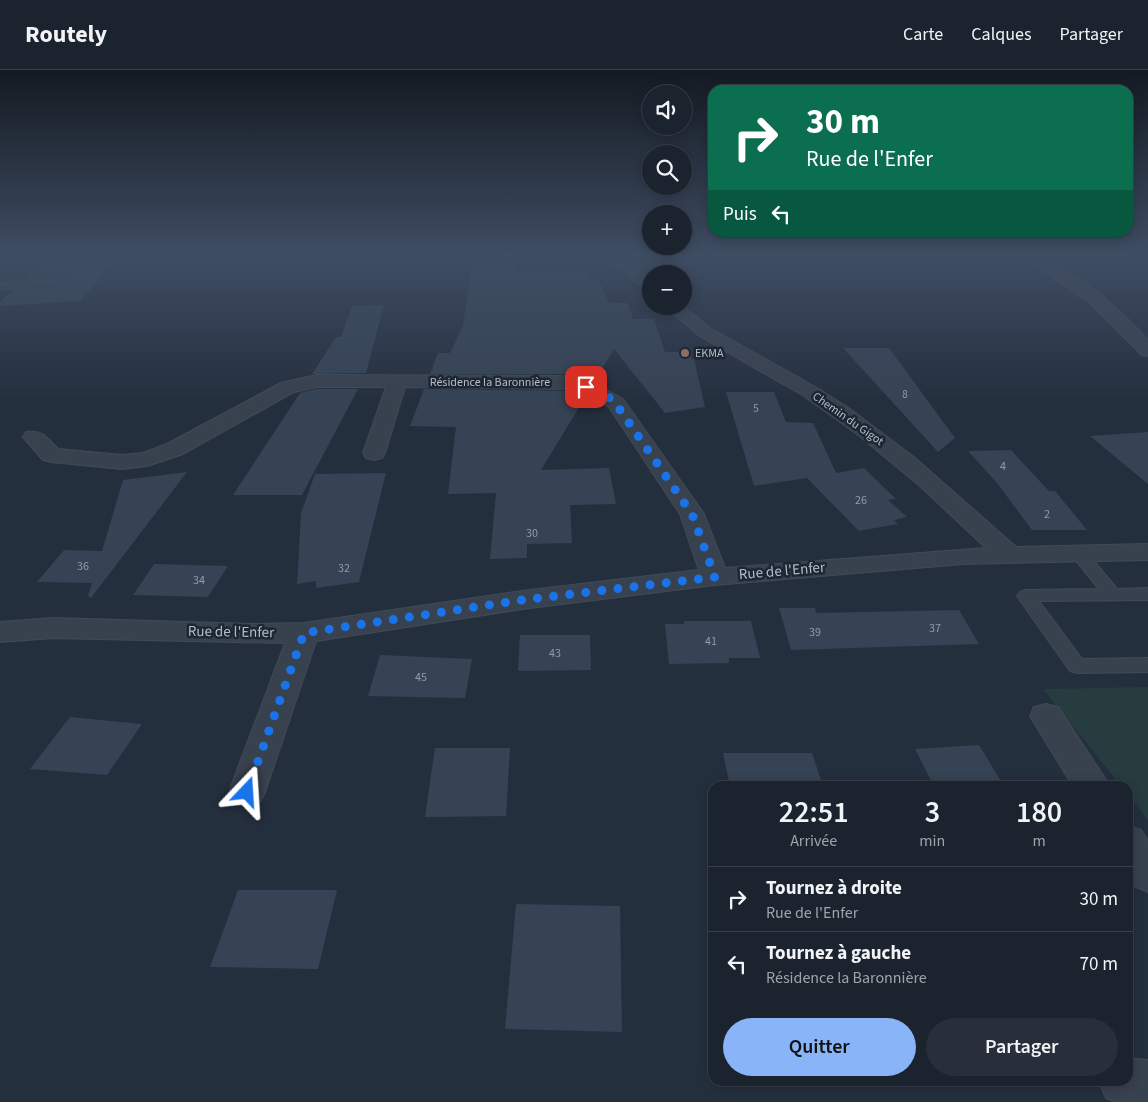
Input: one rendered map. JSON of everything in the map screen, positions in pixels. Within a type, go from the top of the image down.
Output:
[{"type":"street","points":[[1104,305],[1123,323],[1148,351]]},
{"type":"street","name":"Chemin du Gigot","points":[[684,315],[708,334],[771,368],[843,413],[894,452],[977,524],[1008,554]]},
{"type":"street","name":"Résidence la Baronnière","points":[[34,437],[51,456],[122,462],[147,459],[174,449],[288,387],[317,381],[562,382],[604,393],[616,404],[692,514],[715,577]]},
{"type":"street","points":[[374,453],[398,381]]},
{"type":"street","name":"Rue de l'Enfer","points":[[0,632],[53,628],[254,634],[304,633],[522,600],[715,577],[1008,554],[1148,552]]},
{"type":"street","points":[[247,792],[304,633]]},
{"type":"street","points":[[1046,716],[1089,781]]},
{"type":"street","points":[[1133,850],[1148,874]]},
{"type":"street","points":[[1133,1082],[1148,1084]]},
{"type":"lane","points":[[1077,552],[1113,595]]},
{"type":"lane","points":[[1148,594],[1026,596],[1076,666],[1148,665]]},
{"type":"green space","points":[[1148,687],[1148,820],[1133,800],[1133,781],[1117,781],[1043,689]]},
{"type":"building","points":[[384,305],[366,373],[312,374],[336,337],[341,337],[352,306]]},
{"type":"building","points":[[466,305],[629,305],[633,319],[654,319],[665,352],[690,352],[691,359],[694,359],[705,407],[665,413],[614,349],[594,382],[562,374],[430,374],[438,353],[450,353],[463,326]]},
{"type":"building","points":[[843,348],[889,348],[955,438],[938,452]]},
{"type":"building","points":[[317,389],[358,389],[302,495],[233,495],[300,393]]},
{"type":"building","points":[[424,389],[570,391],[586,396],[541,470],[609,468],[616,504],[570,505],[572,543],[527,544],[527,558],[490,559],[496,493],[448,494],[456,427],[410,426]]},
{"type":"building","points":[[726,392],[774,392],[786,422],[813,423],[836,473],[864,468],[896,499],[888,500],[907,517],[894,520],[898,524],[859,531],[807,478],[754,486]]},
{"type":"building","points":[[1148,432],[1148,484],[1090,436]]},
{"type":"building","points":[[1011,450],[1049,491],[1055,491],[1087,530],[1032,530],[997,483],[968,451]]},
{"type":"building","points":[[187,472],[91,598],[88,596],[92,583],[37,582],[64,550],[102,551],[123,480]]},
{"type":"building","points":[[386,473],[359,582],[316,588],[316,581],[297,584],[301,513],[315,474]]},
{"type":"building","points":[[154,564],[228,566],[208,597],[133,595]]},
{"type":"building","points":[[779,608],[815,608],[816,613],[959,610],[979,644],[791,650]]},
{"type":"building","points":[[684,621],[751,621],[760,658],[729,658],[729,663],[669,664],[665,624],[684,624]]},
{"type":"building","points":[[520,635],[590,635],[591,670],[518,671]]},
{"type":"building","points":[[380,655],[472,659],[465,698],[368,696]]},
{"type":"building","points":[[70,717],[142,724],[107,775],[30,769]]},
{"type":"building","points":[[979,745],[1001,781],[931,781],[915,749]]},
{"type":"building","points":[[435,748],[510,748],[506,816],[425,817]]},
{"type":"building","points":[[723,753],[812,753],[821,781],[729,781]]},
{"type":"building","points":[[238,890],[337,890],[318,969],[210,967]]},
{"type":"building","points":[[516,904],[620,906],[622,1032],[505,1029]]},
{"type":"place","name":"EKMA","points":[[685,353]]},
{"type":"route","points":[[247,792],[304,633],[522,600],[715,577],[692,514],[616,404],[604,393],[586,387]]}]
